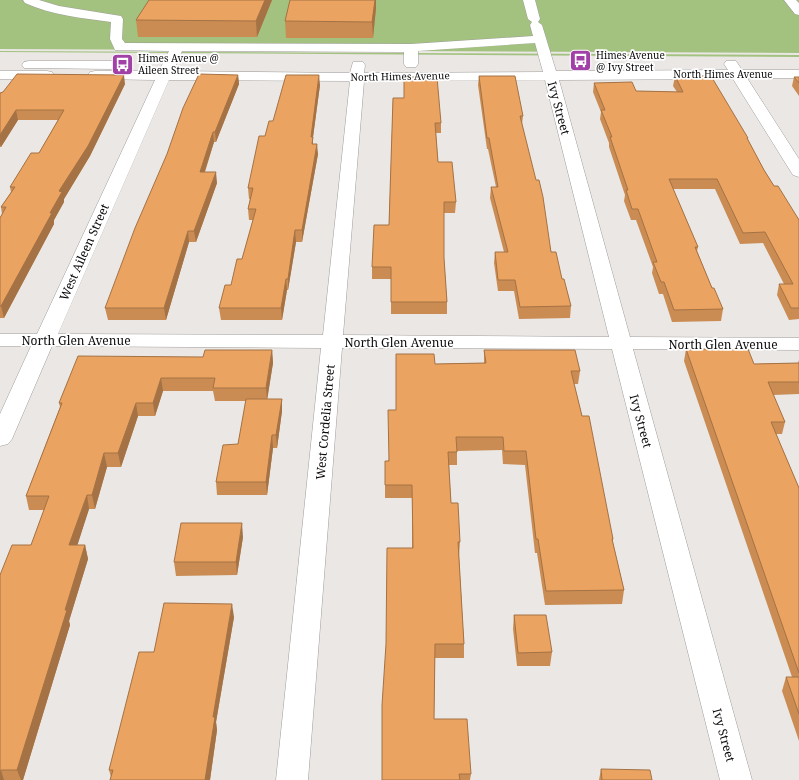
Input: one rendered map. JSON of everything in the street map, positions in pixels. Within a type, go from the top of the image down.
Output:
[{"type":"street","points":[[29,0],[35,4],[117,19],[116,38],[120,46],[411,48],[540,39]]},
{"type":"street","name":"Ivy Street","points":[[529,0],[736,780]]},
{"type":"street","points":[[790,0],[799,11]]},
{"type":"street","name":"West Aileen Street","points":[[0,439],[177,47]]},
{"type":"street","points":[[411,48],[411,64]]},
{"type":"street","name":"North Himes Avenue","points":[[577,62],[734,68],[799,74]]},
{"type":"street","name":"North Himes Avenue","points":[[357,71],[411,64],[483,63]]},
{"type":"street","name":"North Himes Avenue","points":[[0,65],[166,70],[357,71],[547,65],[734,68],[799,63]]},
{"type":"street","points":[[734,68],[799,172]]},
{"type":"street","name":"North Himes Avenue","points":[[0,75],[166,70]]},
{"type":"street","name":"West Cordelia Street","points":[[292,780],[357,71]]},
{"type":"street","name":"North Glen Avenue","points":[[0,340],[799,344]]},
{"type":"green space","points":[[0,0],[799,0],[799,53],[0,49]]},
{"type":"green space","points":[[0,52],[799,55],[799,57]]},
{"type":"building","points":[[149,0],[265,0],[256,21],[136,20]]},
{"type":"building","points":[[290,0],[375,0],[372,22],[285,21]]},
{"type":"building","points":[[17,74],[124,75],[88,146],[59,191],[62,192],[50,213],[52,213],[0,306],[0,218],[6,207],[1,207],[15,187],[10,187],[31,153],[39,153],[64,110],[16,110],[0,135],[0,93],[3,92]]},
{"type":"building","points":[[199,74],[238,75],[215,132],[213,132],[200,172],[216,172],[194,231],[188,231],[164,308],[105,308],[135,228],[167,154],[183,108]]},
{"type":"building","points":[[286,75],[319,75],[311,137],[313,137],[312,144],[317,144],[302,230],[295,230],[288,279],[286,279],[281,308],[219,308],[225,285],[231,285],[237,259],[242,259],[256,209],[248,209],[253,188],[248,188],[259,136],[265,136],[269,121],[273,121]]},
{"type":"building","points":[[479,76],[515,76],[523,116],[520,116],[536,180],[539,180],[543,197],[551,252],[556,252],[562,279],[564,279],[571,306],[520,307],[515,280],[498,280],[495,252],[508,252],[491,187],[498,187],[489,138],[487,138]]},
{"type":"building","points":[[675,76],[711,76],[748,138],[764,170],[774,186],[778,186],[799,220],[799,308],[791,308],[779,284],[793,284],[765,232],[743,233],[717,179],[669,179],[698,247],[695,247],[712,288],[714,288],[723,309],[674,310],[664,282],[661,282],[653,262],[657,262],[638,209],[632,209],[626,190],[628,190],[610,137],[612,137],[601,110],[605,110],[594,83],[632,82],[636,91],[683,92]]},
{"type":"building","points":[[404,77],[437,77],[441,123],[435,123],[438,162],[452,162],[456,202],[444,202],[444,258],[447,302],[391,302],[391,267],[372,267],[374,225],[389,225],[393,98],[404,98]]},
{"type":"building","points":[[794,77],[799,77],[799,83]]},
{"type":"building","points":[[686,349],[748,349],[754,364],[799,363],[799,382],[768,382],[785,422],[771,422],[799,488],[799,673]]},
{"type":"building","points":[[205,350],[272,350],[266,388],[213,388],[215,378],[161,378],[153,403],[136,403],[118,453],[104,453],[92,495],[87,495],[69,545],[85,545],[65,610],[67,610],[17,770],[1,770],[0,772],[0,575],[12,545],[31,545],[49,496],[26,496],[62,403],[59,403],[78,356],[203,357]]},
{"type":"building","points":[[484,350],[575,350],[580,371],[571,371],[582,416],[589,416],[612,539],[624,590],[546,591],[538,539],[536,539],[526,451],[504,451],[503,437],[456,437],[457,452],[448,452],[451,503],[458,503],[460,542],[458,542],[464,644],[435,644],[434,719],[467,719],[471,774],[459,774],[460,780],[382,780],[382,705],[386,644],[387,548],[413,548],[412,485],[385,485],[385,461],[389,461],[388,410],[396,410],[396,354],[434,354],[435,364],[486,363]]},
{"type":"building","points":[[246,399],[282,399],[276,435],[272,435],[266,482],[216,482],[223,445],[238,444]]},
{"type":"building","points":[[181,523],[242,523],[236,562],[174,562]]},
{"type":"building","points":[[164,603],[232,604],[213,717],[215,717],[205,780],[110,780],[113,770],[109,770],[139,652],[154,652]]},
{"type":"building","points":[[514,615],[546,615],[552,652],[518,653]]},
{"type":"building","points":[[786,677],[799,677],[799,714]]},
{"type":"building","points":[[601,769],[650,770],[652,780],[602,780]]},
{"type":"place","name":"Himes Avenue @ Ivy Street","points":[[581,61]]},
{"type":"place","name":"Himes Avenue @ Aileen Street","points":[[122,64]]}]
